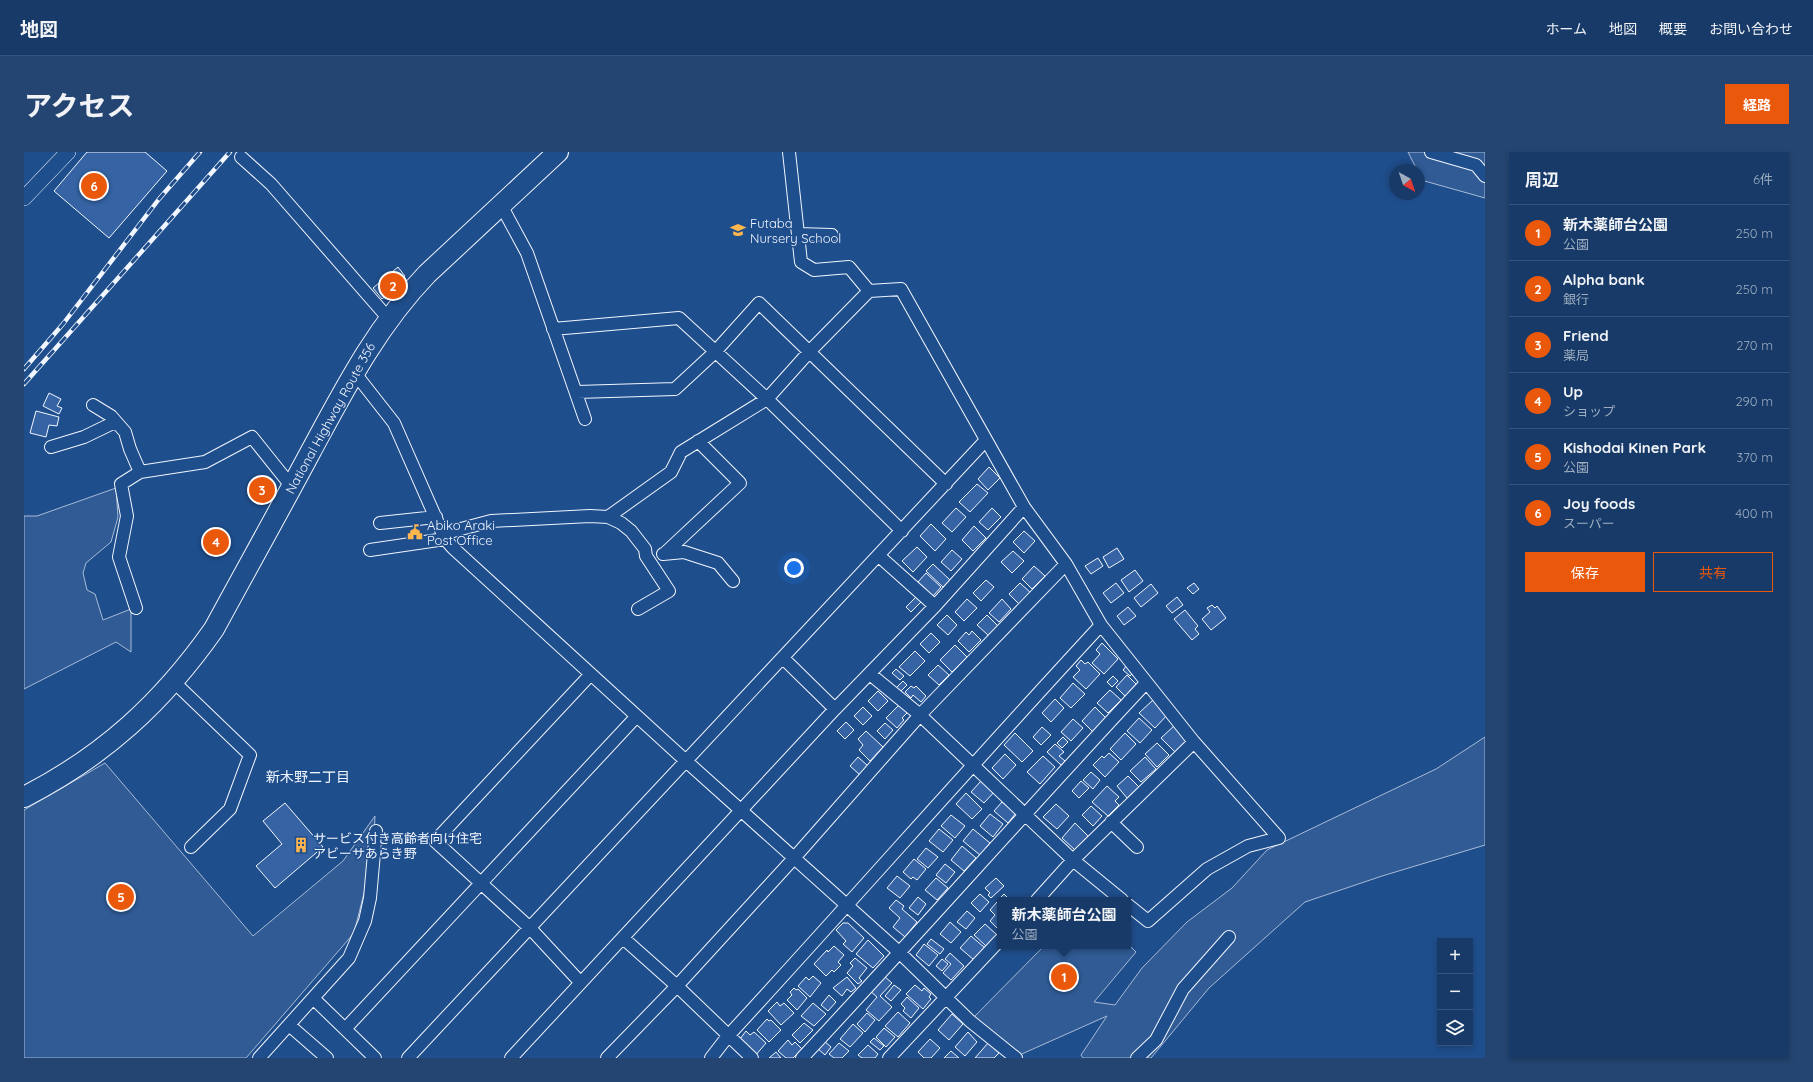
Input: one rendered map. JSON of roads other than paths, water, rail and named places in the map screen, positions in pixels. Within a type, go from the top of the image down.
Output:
[{"type":"highway","name":"National Highway Route 356","points":[[24,796],[65,775],[87,760],[134,723],[174,682],[214,629],[354,372],[388,318],[408,293],[427,274],[558,152]]},
{"type":"street","points":[[24,198],[68,152]]},
{"type":"street","points":[[790,152],[801,262],[814,270],[849,267],[869,291]]},
{"type":"street","points":[[1431,152],[1476,165],[1485,176]]},
{"type":"street","points":[[241,157],[271,184],[388,318]]},
{"type":"street","points":[[501,205],[527,253],[585,419]]},
{"type":"street","points":[[798,234],[832,235]]},
{"type":"street","points":[[608,517],[671,472],[681,452],[767,399],[810,351],[869,291],[901,289],[1024,507],[1066,564],[1101,625],[1194,742],[1280,838],[1248,846],[1207,869],[1148,922],[1131,908]]},
{"type":"street","points":[[576,392],[675,389],[715,352],[760,303],[946,484]]},
{"type":"street","points":[[553,329],[679,318],[767,399],[902,531]]},
{"type":"street","points":[[354,372],[394,423],[444,536],[636,717],[741,812],[795,857],[900,953],[970,1021],[1016,1058]]},
{"type":"street","points":[[93,405],[111,416],[125,432],[130,449],[140,472]]},
{"type":"street","points":[[51,447],[84,437],[115,422]]},
{"type":"street","points":[[136,608],[119,557],[127,516],[121,484],[140,472],[205,462],[252,437],[292,487]]},
{"type":"street","points":[[408,1058],[986,440]]},
{"type":"street","points":[[664,554],[740,483],[698,441]]},
{"type":"street","points":[[511,1058],[835,709],[935,606],[1024,507]]},
{"type":"street","points":[[370,550],[444,536],[491,521],[590,516],[608,517],[621,522],[631,531],[645,549],[646,556],[669,590],[638,609]]},
{"type":"street","points":[[380,523],[436,517]]},
{"type":"street","points":[[646,556],[684,552],[718,563],[733,581]]},
{"type":"street","points":[[879,556],[935,606]]},
{"type":"street","points":[[608,1058],[677,986],[795,857],[920,715],[1066,564]]},
{"type":"street","points":[[711,1058],[728,1036],[848,906],[972,764],[1101,625]]},
{"type":"street","points":[[783,658],[835,709]]},
{"type":"street","points":[[580,982],[530,928],[435,841],[591,674]]},
{"type":"street","points":[[870,674],[920,715],[1073,860],[1118,897]]},
{"type":"street","points":[[174,682],[250,755],[230,810],[191,847]]},
{"type":"street","points":[[802,1058],[900,953],[1024,814],[1146,683]]},
{"type":"street","points":[[345,1029],[636,717]]},
{"type":"street","points":[[1040,897],[1073,860],[1194,742]]},
{"type":"street","points":[[1111,822],[1137,847]]},
{"type":"street","points":[[259,1058],[349,958],[365,921],[370,898],[376,831]]},
{"type":"street","points":[[1137,1058],[1156,1040],[1183,989],[1229,937]]},
{"type":"street","points":[[622,938],[677,986],[752,1058]]},
{"type":"street","points":[[897,1055],[997,943]]},
{"type":"street","points":[[314,998],[375,1058]]},
{"type":"street","points":[[289,1025],[326,1058]]},
{"type":"railway","points":[[24,369],[63,324],[159,199],[200,152]]},
{"type":"railway","points":[[24,384],[230,152]]},
{"type":"place","name":"Joy foods","points":[[94,186]]},
{"type":"place","name":"Futaba Nursery School","points":[[738,230]]},
{"type":"place","name":"Alpha bank","points":[[393,286]]},
{"type":"place","name":"Friend","points":[[262,490]]},
{"type":"place","name":"Abiko Araki Post Office","points":[[415,532]]},
{"type":"place","name":"Up","points":[[216,542]]},
{"type":"place","name":"サービス付き高齢者向け住宅 アビーサあらき野","points":[[301,845]]},
{"type":"place","name":"Kishodai Kinen Park","points":[[121,897]]},
{"type":"place","name":"新木薬師台公園","points":[[1064,977]]},
{"type":"district","name":"新木野二丁目","points":[[308,777]]}]
